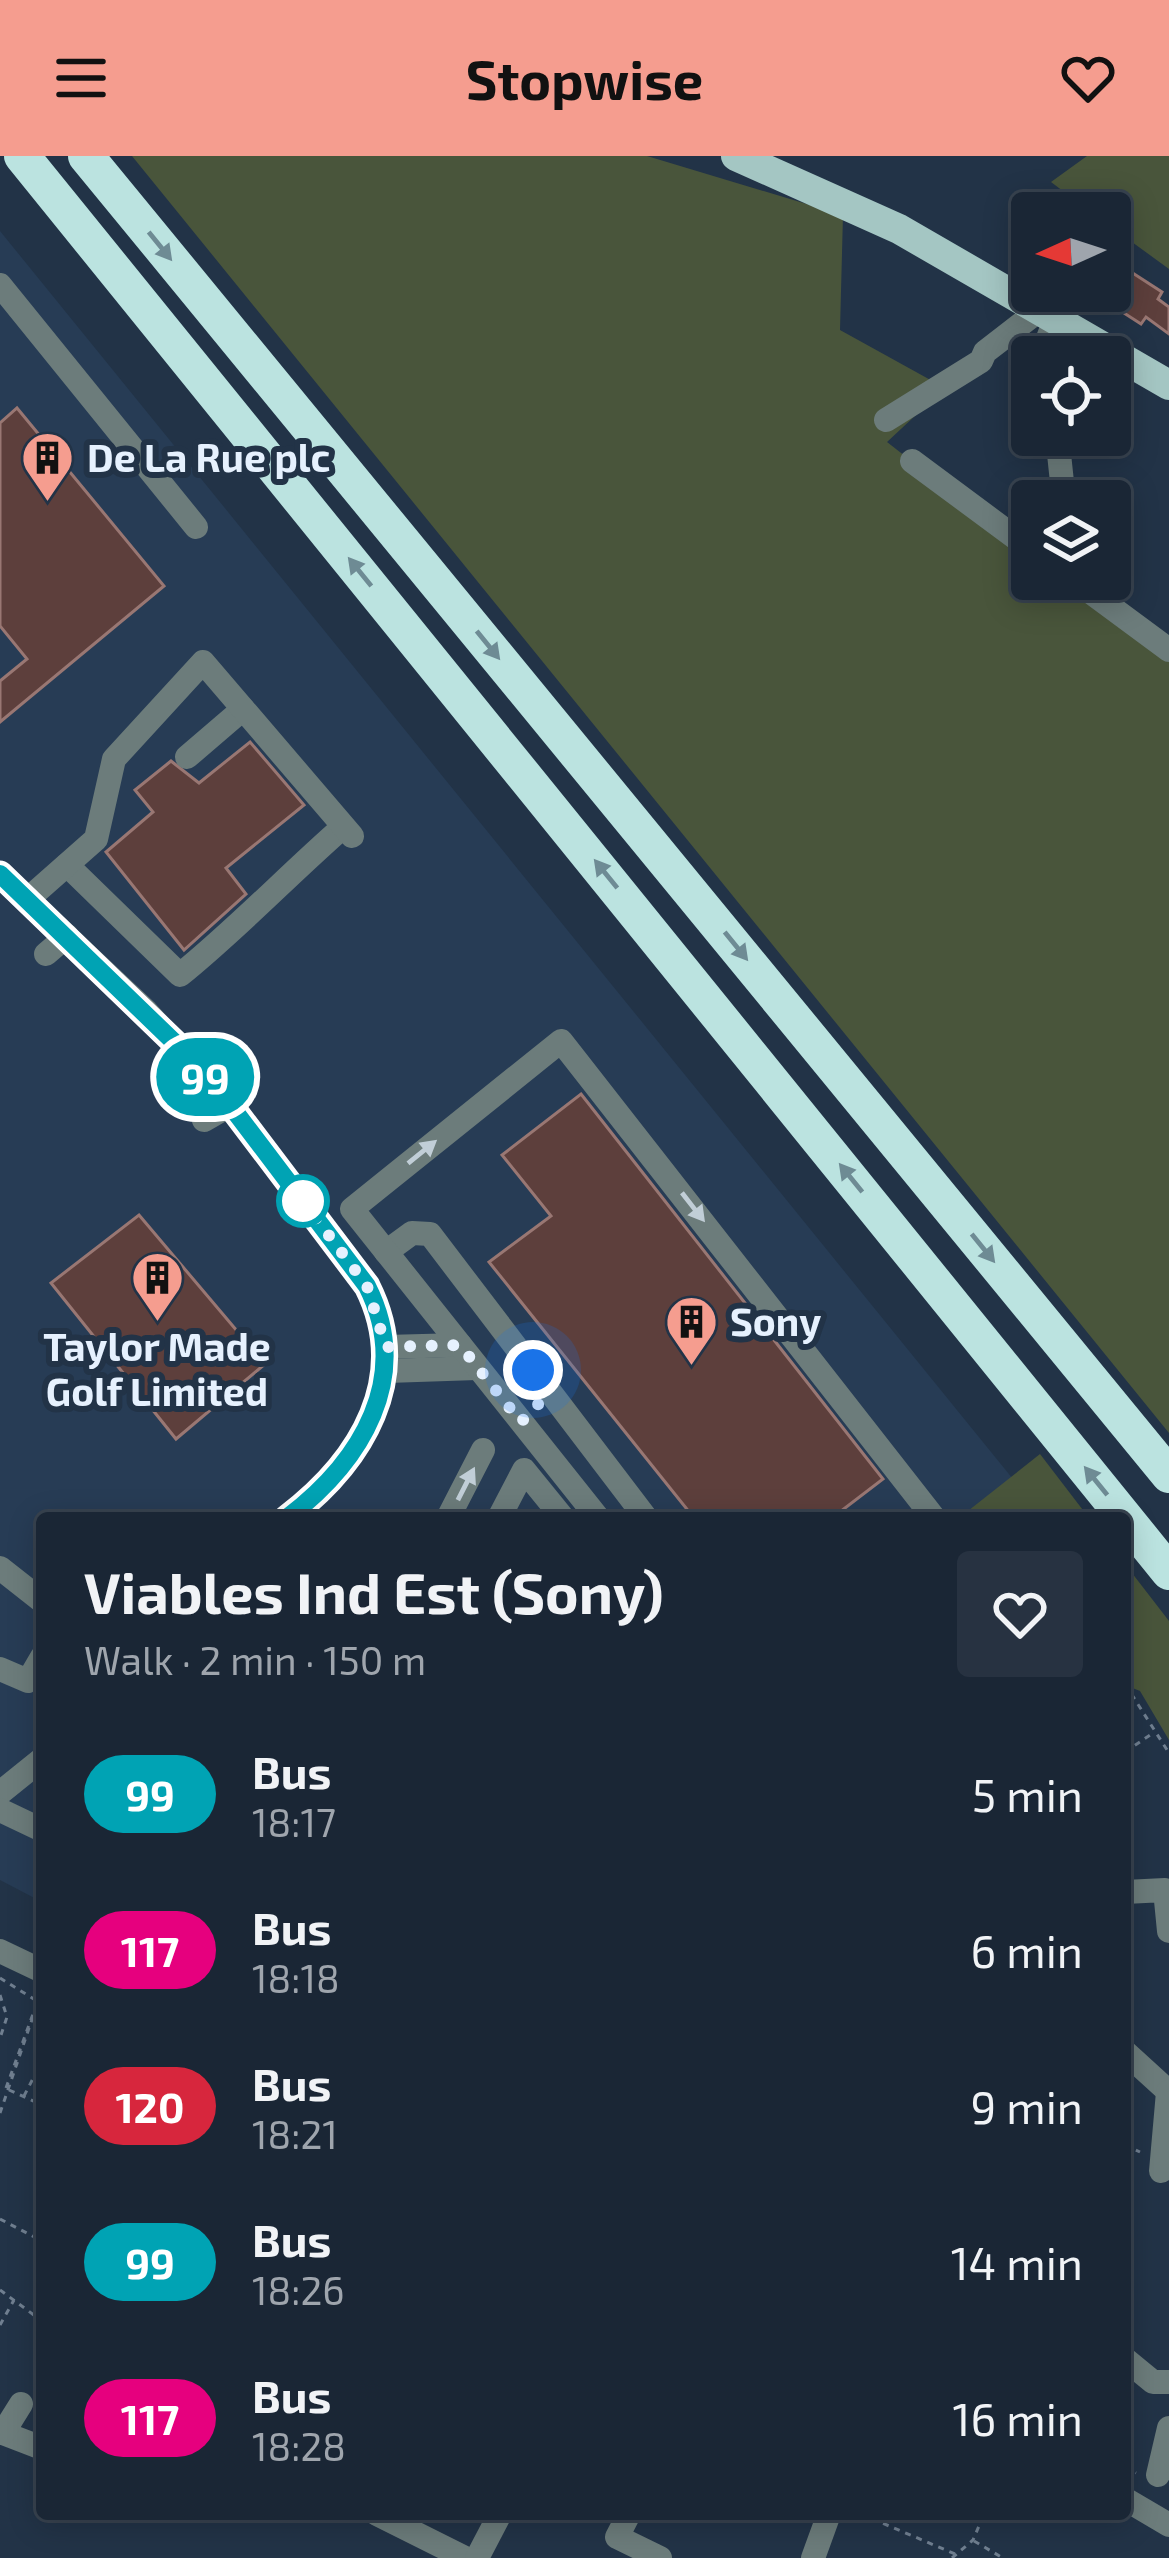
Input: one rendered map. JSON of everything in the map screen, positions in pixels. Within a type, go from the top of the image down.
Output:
[{"type":"highway","points":[[22,156],[1120,1512]]},
{"type":"highway","points":[[86,156],[1169,1475]]},
{"type":"highway","points":[[1131,1525],[1169,1572]]},
{"type":"main road","points":[[736,156],[821,190],[1049,313],[1169,385]]},
{"type":"street","points":[[0,285],[196,527]]},
{"type":"street","points":[[1045,336],[1049,313]]},
{"type":"street","points":[[886,421],[1049,313]]},
{"type":"street","points":[[912,461],[1011,534]]},
{"type":"street","points":[[1101,600],[1169,650]]},
{"type":"street","points":[[28,899],[96,839],[114,759],[203,662],[347,832],[271,891],[260,910],[180,975],[67,865]]},
{"type":"street","points":[[187,757],[243,709]]},
{"type":"street","points":[[0,874],[146,1011],[230,1105],[367,1286],[387,1359],[380,1400],[319,1509]]},
{"type":"street","points":[[46,954],[68,936]]},
{"type":"street","points":[[593,1512],[352,1209],[561,1041],[929,1512]]},
{"type":"street","points":[[204,1120],[230,1105]]},
{"type":"street","points":[[386,1252],[412,1233],[430,1234],[641,1512]]},
{"type":"street","points":[[412,1347],[432,1310]]},
{"type":"street","points":[[387,1359],[412,1347],[460,1345]]},
{"type":"street","points":[[387,1359],[477,1367]]},
{"type":"street","points":[[521,1422],[549,1393]]},
{"type":"street","points":[[451,1512],[483,1450]]},
{"type":"street","points":[[502,1512],[524,1470],[558,1512]]},
{"type":"street","points":[[0,1568],[36,1596]]},
{"type":"street","points":[[0,1669],[28,1681],[36,1667]]},
{"type":"street","points":[[0,1793],[36,1765]]},
{"type":"street","points":[[0,1810],[36,1827]]},
{"type":"street","points":[[1131,1891],[1167,1888],[1169,1930]]},
{"type":"street","points":[[0,1951],[36,1968]]},
{"type":"street","points":[[1131,2057],[1169,2092],[1161,2171]]},
{"type":"street","points":[[1131,2364],[1153,2382],[1169,2382]]},
{"type":"street","points":[[21,2404],[2,2432],[36,2446]]},
{"type":"street","points":[[1157,2475],[1169,2428]]},
{"type":"street","points":[[1131,2502],[1169,2525]]},
{"type":"street","points":[[389,2520],[465,2558]]},
{"type":"street","points":[[477,2558],[497,2520]]},
{"type":"street","points":[[626,2520],[617,2537],[660,2558]]},
{"type":"street","points":[[813,2558],[827,2520]]},
{"type":"path","points":[[1131,1694],[1169,1754]]},
{"type":"path","points":[[1131,1749],[1154,1732]]},
{"type":"path","points":[[0,1978],[36,2001]]},
{"type":"path","points":[[0,1995],[8,2017],[0,2038]]},
{"type":"path","points":[[0,2113],[36,2008]]},
{"type":"path","points":[[24,2096],[36,2073]]},
{"type":"path","points":[[8,2090],[36,2102]]},
{"type":"path","points":[[0,2219],[36,2239]]},
{"type":"path","points":[[0,2290],[36,2316]]},
{"type":"path","points":[[0,2325],[14,2299]]},
{"type":"path","points":[[874,2520],[954,2556],[973,2540],[981,2520]]},
{"type":"path","points":[[973,2540],[1003,2558]]},
{"type":"shaded area","points":[[0,231],[1017,1484],[984,1512],[36,1512],[36,1899],[0,1880]]},
{"type":"green space","points":[[132,156],[647,156],[843,215],[840,330],[945,388],[887,442],[1011,539],[1011,600],[1090,600],[1169,661],[1169,1433]]},
{"type":"green space","points":[[1087,156],[1169,156],[1169,269],[1131,241],[1131,192],[1064,192],[1051,182]]},
{"type":"green space","points":[[1040,1454],[1084,1512],[967,1512]]},
{"type":"green space","points":[[1131,1572],[1169,1621],[1169,1740],[1140,1691],[1131,1687]]},
{"type":"building","points":[[1131,272],[1162,292],[1158,299],[1169,307],[1169,334],[1146,317],[1141,324],[1122,312],[1131,312]]},
{"type":"building","name":"De La Rue plc","points":[[17,408],[164,586],[0,722],[0,681],[27,659],[0,626],[0,423]]},
{"type":"building","points":[[250,742],[304,805],[226,868],[246,894],[184,950],[106,852],[153,812],[135,790],[171,761],[199,783]]},
{"type":"building","name":"Sony","points":[[581,1094],[883,1479],[840,1512],[689,1512],[489,1262],[551,1216],[502,1155]]},
{"type":"building","name":"Taylor Made Golf Limited","points":[[139,1215],[265,1364],[176,1439],[51,1283]]},
{"type":"bus line","name":"99","points":[[0,874],[146,1011],[230,1105],[367,1286],[379,1309],[387,1371],[380,1400],[356,1450],[295,1512]]},
{"type":"place","name":"De La Rue plc","points":[[48,504]]},
{"type":"place","name":"Taylor Made Golf Limited","points":[[157,1323]]},
{"type":"place","name":"Sony","points":[[691,1368]]},
{"type":"route","points":[[303,1201],[367,1286],[379,1309],[386,1347],[460,1345],[521,1422],[540,1408],[549,1393],[533,1370]]}]
